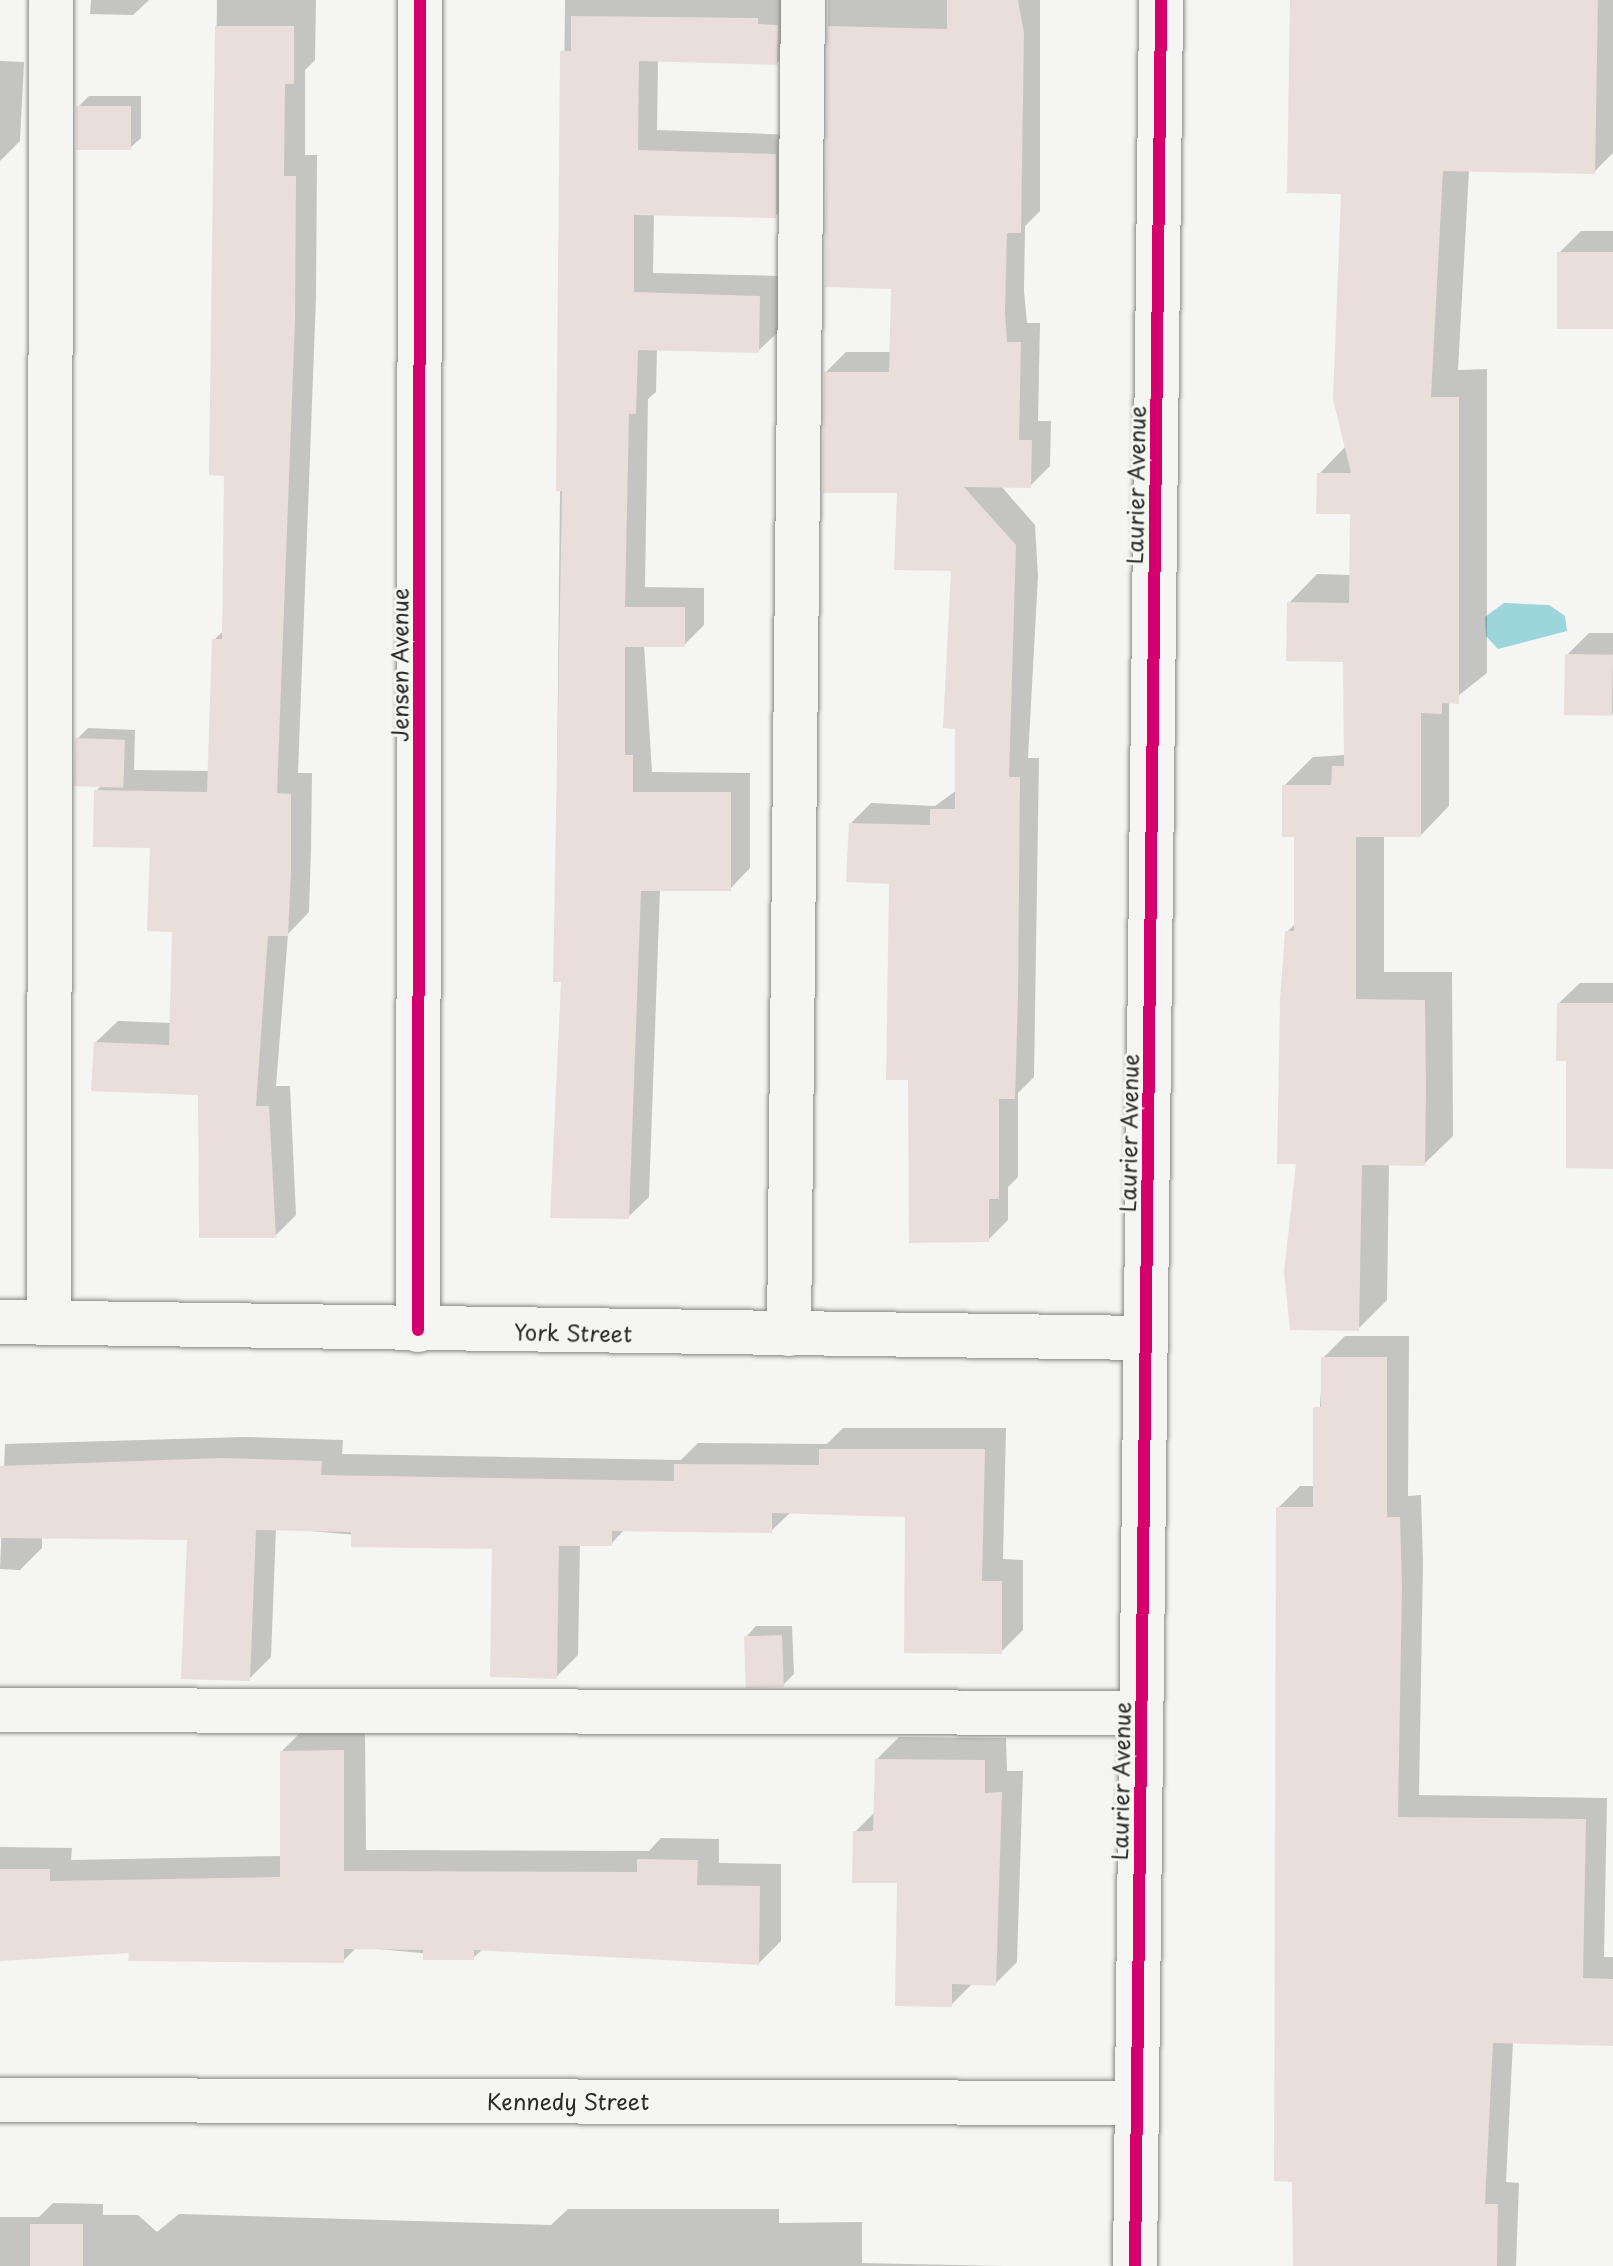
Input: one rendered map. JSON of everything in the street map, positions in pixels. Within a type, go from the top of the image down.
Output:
[{"type":"street","points":[[49,1323],[51,0]]},
{"type":"street","name":"Jensen Avenue","points":[[418,1330],[420,0]]},
{"type":"street","points":[[789,1334],[803,0]]},
{"type":"street","name":"Laurier Avenue","points":[[1135,2266],[1161,0]]},
{"type":"street","name":"York Street","points":[[0,1322],[1146,1338]]},
{"type":"street","points":[[0,1710],[1141,1713]]},
{"type":"street","name":"Kennedy Street","points":[[0,2100],[1137,2103]]},
{"type":"water","points":[[1504,603],[1549,605],[1565,616],[1567,631],[1498,649],[1486,636],[1485,617]]},
{"type":"building","points":[[947,0],[1018,0],[1024,33],[1021,233],[1007,233],[1005,312],[1007,342],[1021,342],[1019,440],[1032,440],[1031,488],[964,487],[1016,545],[1009,777],[1020,777],[1015,1099],[999,1099],[999,1199],[989,1199],[989,1242],[909,1243],[908,1080],[886,1080],[889,884],[846,882],[849,823],[930,825],[930,809],[955,809],[955,729],[943,728],[951,571],[894,570],[897,493],[823,493],[824,372],[889,372],[891,289],[825,287],[828,26],[947,29]]},
{"type":"building","points":[[1290,0],[1598,0],[1595,174],[1443,171],[1431,397],[1459,397],[1459,704],[1442,703],[1442,714],[1421,713],[1421,837],[1356,837],[1356,999],[1425,1000],[1426,1088],[1425,1166],[1362,1165],[1359,1331],[1290,1330],[1284,1272],[1296,1164],[1277,1164],[1280,999],[1285,931],[1294,931],[1294,837],[1282,837],[1282,785],[1331,785],[1332,766],[1344,766],[1343,662],[1286,661],[1287,602],[1349,603],[1350,514],[1316,514],[1317,473],[1351,473],[1333,399],[1341,194],[1287,193]]},
{"type":"building","points":[[571,16],[758,18],[758,24],[778,25],[777,65],[639,61],[638,150],[776,154],[776,218],[634,215],[634,292],[760,296],[759,353],[638,350],[636,414],[629,414],[625,607],[685,607],[685,647],[625,647],[625,755],[633,755],[633,792],[731,792],[731,891],[641,891],[629,1219],[550,1218],[561,982],[553,982],[562,491],[556,491],[560,51],[571,51]]},
{"type":"building","points":[[215,26],[294,26],[294,84],[285,84],[284,176],[296,176],[295,320],[277,793],[291,794],[291,872],[288,936],[268,936],[256,1106],[269,1106],[276,1238],[199,1238],[198,1095],[91,1091],[94,1042],[169,1045],[172,932],[147,931],[150,848],[93,847],[94,790],[207,792],[212,639],[222,639],[224,476],[209,475]]},
{"type":"building","points":[[76,106],[131,106],[131,150],[76,150]]},
{"type":"building","points":[[1557,252],[1613,252],[1613,329],[1557,329]]},
{"type":"building","points":[[1565,654],[1613,655],[1612,716],[1564,715]]},
{"type":"building","points":[[75,738],[125,740],[123,788],[73,786]]},
{"type":"building","points":[[1557,1003],[1613,1003],[1613,1169],[1566,1168],[1566,1061],[1556,1061]]},
{"type":"building","points":[[1321,1357],[1387,1357],[1387,1517],[1400,1517],[1402,1586],[1398,1817],[1586,1819],[1583,1978],[1613,1979],[1613,2046],[1493,2043],[1485,2204],[1498,2204],[1497,2266],[1293,2266],[1292,2182],[1274,2181],[1276,1507],[1313,1507],[1313,1407],[1321,1407]]},
{"type":"building","points":[[819,1449],[985,1449],[982,1581],[1002,1581],[1002,1654],[904,1653],[905,1517],[772,1513],[772,1533],[612,1531],[612,1546],[559,1546],[557,1679],[490,1677],[492,1549],[351,1547],[351,1532],[256,1530],[250,1681],[181,1679],[187,1540],[0,1538],[0,1466],[220,1458],[322,1461],[321,1475],[674,1481],[674,1464],[819,1465]]},
{"type":"building","points":[[782,1635],[784,1687],[746,1688],[744,1636]]},
{"type":"building","points":[[344,1750],[344,1871],[637,1872],[637,1859],[698,1860],[697,1885],[760,1886],[759,1965],[474,1950],[474,1960],[423,1960],[423,1950],[344,1949],[344,1963],[128,1961],[129,1953],[0,1961],[0,1869],[50,1869],[50,1881],[280,1877],[280,1751]]},
{"type":"building","points":[[875,1759],[985,1760],[985,1793],[1002,1792],[996,1986],[952,1984],[952,2007],[895,2006],[897,1883],[852,1883],[853,1831],[873,1831]]},
{"type":"building","points":[[30,2224],[83,2224],[83,2266],[30,2266]]},
{"type":"cycle path","points":[[418,1330],[420,0]]},
{"type":"cycle path","points":[[1135,2266],[1161,0]]}]
